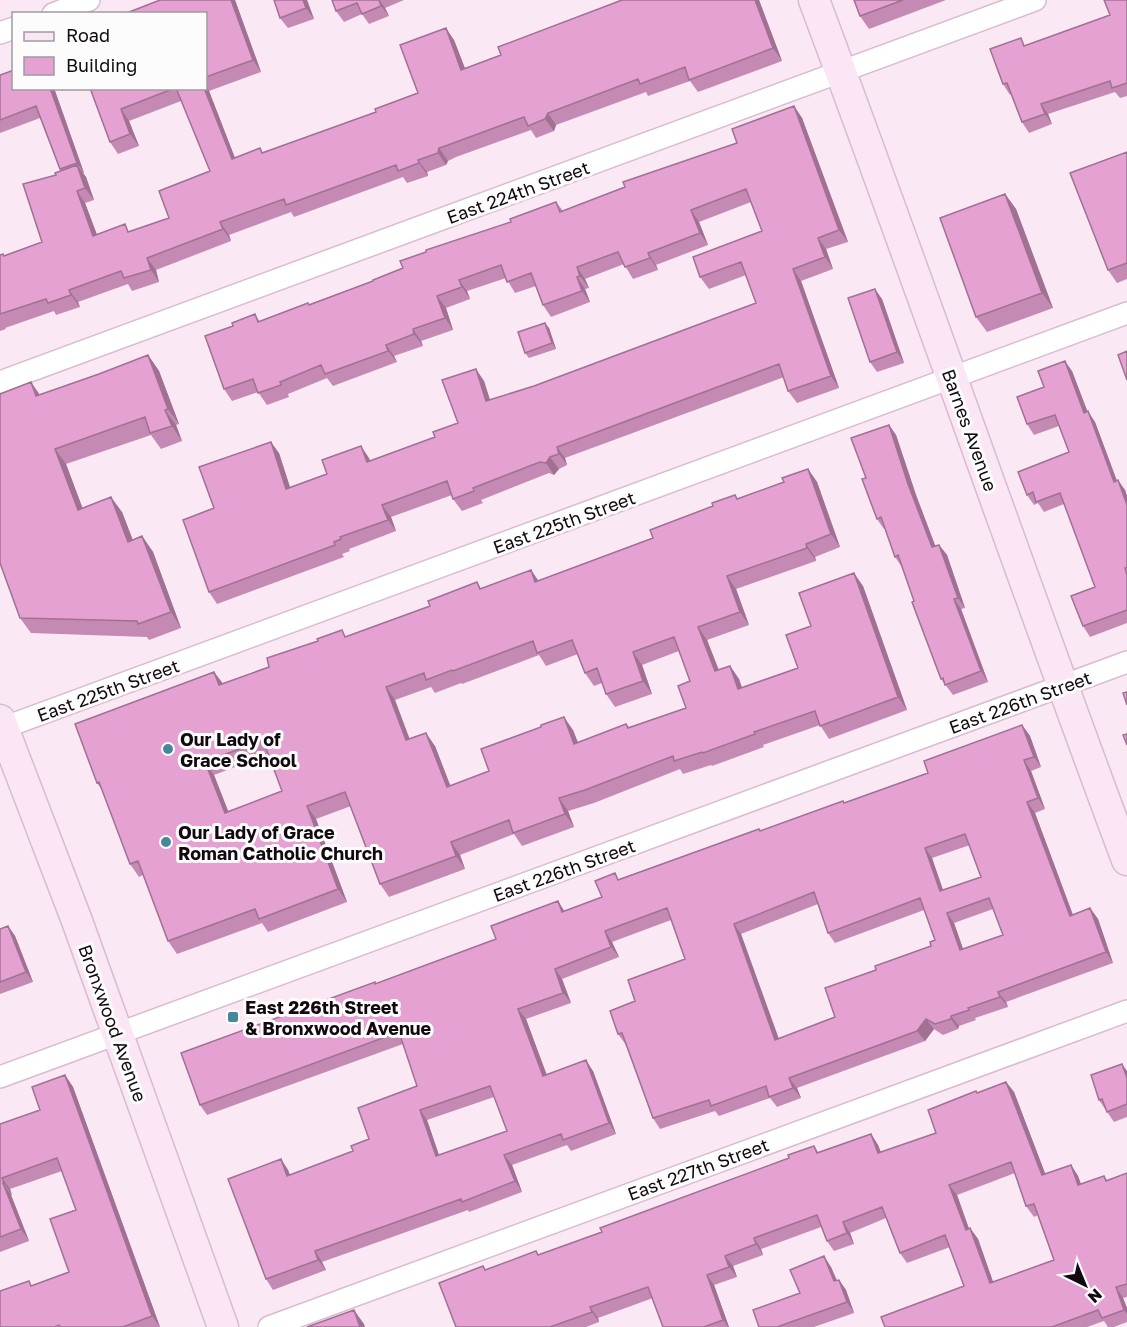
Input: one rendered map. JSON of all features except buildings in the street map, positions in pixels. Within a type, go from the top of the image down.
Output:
[{"type":"street","points":[[58,12],[89,0]]},
{"type":"street","name":"Barnes Avenue","points":[[814,0],[1062,687],[1127,860]]},
{"type":"street","name":"East 224th Street","points":[[0,382],[1035,0]]},
{"type":"street","name":"East 225th Street","points":[[1,726],[1127,313]]},
{"type":"street","name":"East 226th Street","points":[[0,1077],[1127,662]]},
{"type":"street","name":"Bronxwood Avenue","points":[[1,726],[76,921],[223,1327]]},
{"type":"street","name":"East 227th Street","points":[[269,1327],[1127,1011]]},
{"type":"place","name":"Our Lady of Grace School","points":[[168,749]]},
{"type":"place","name":"Our Lady of Grace Roman Catholic Church","points":[[166,842]]},
{"type":"place","name":"East 226th Street & Bronxwood Avenue","points":[[233,1017]]}]
